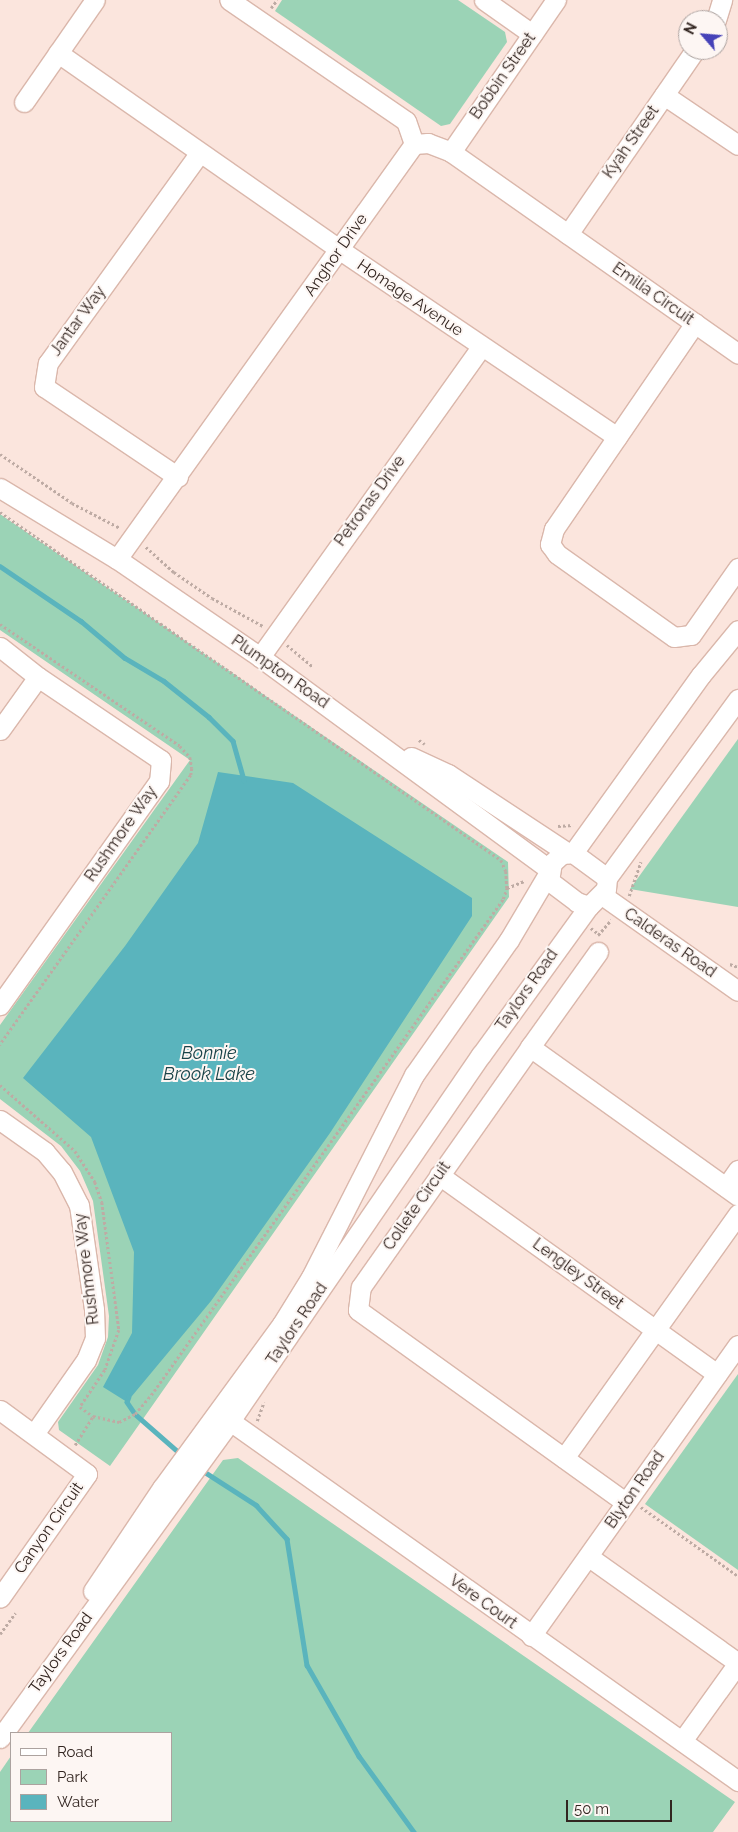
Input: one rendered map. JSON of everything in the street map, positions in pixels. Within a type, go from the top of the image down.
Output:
[{"type":"street","points":[[24,102],[94,0]]},
{"type":"street","points":[[229,0],[406,122],[414,144]]},
{"type":"street","points":[[484,0],[532,34]]},
{"type":"street","name":"Bobbin Street","points":[[451,152],[556,0]]},
{"type":"street","name":"Homage Avenue","points":[[58,52],[199,154],[481,347],[618,437]]},
{"type":"street","name":"Kyah Street","points":[[568,234],[688,60]]},
{"type":"street","points":[[664,95],[738,145]]},
{"type":"street","name":"Emilia Circuit","points":[[414,144],[428,142],[451,152],[738,354]]},
{"type":"street","name":"Anghor Drive","points":[[118,560],[414,144]]},
{"type":"street","name":"Jantar Way","points":[[178,476],[44,387],[48,363],[199,154]]},
{"type":"street","points":[[695,323],[652,389],[554,529],[550,544],[557,554],[674,637],[691,635],[738,568]]},
{"type":"street","name":"Petronas Drive","points":[[260,657],[481,347]]},
{"type":"street","name":"Plumpton Road","points":[[0,488],[118,560],[260,657],[378,742],[549,872],[553,886],[599,893]]},
{"type":"street","points":[[85,1620],[87,1600],[108,1566],[282,1324],[311,1277],[414,1075],[508,940],[556,858],[570,853],[701,675],[738,630]]},
{"type":"street","points":[[0,647],[38,677],[0,730]]},
{"type":"street","name":"Rushmore Way","points":[[0,1005],[158,781],[161,760],[38,677]]},
{"type":"street","name":"Taylors Road","points":[[0,1738],[230,1421],[498,1030],[738,699]]},
{"type":"street","points":[[378,742],[448,774],[570,853],[599,893]]},
{"type":"street","name":"Calderas Road","points":[[599,893],[738,991]]},
{"type":"street","name":"Collete Circuit","points":[[598,952],[438,1175],[362,1287],[358,1310],[625,1502]]},
{"type":"street","points":[[530,1047],[732,1191],[738,1170]]},
{"type":"street","name":"Rushmore Way","points":[[0,1120],[45,1152],[62,1172],[79,1204],[94,1309],[94,1338],[86,1360],[34,1434]]},
{"type":"street","name":"Lengley Street","points":[[438,1175],[717,1374]]},
{"type":"street","points":[[564,1458],[738,1214]]},
{"type":"street","name":"Blyton Road","points":[[531,1636],[738,1345]]},
{"type":"street","name":"Canyon Circuit","points":[[0,1410],[87,1474],[0,1598]]},
{"type":"street","name":"Vere Court","points":[[230,1421],[738,1781]]},
{"type":"street","points":[[589,1557],[738,1663],[682,1741]]},
{"type":"path","points":[[0,454],[72,503],[113,523],[212,598],[275,634],[294,654],[312,666]]},
{"type":"path","points":[[0,512],[501,860],[506,871],[507,888],[503,900],[154,1391],[135,1414],[119,1422],[93,1416],[75,1445]]},
{"type":"path","points":[[0,624],[180,746],[190,757],[192,768],[191,776],[0,1045]]},
{"type":"path","points":[[630,894],[634,877]]},
{"type":"path","points":[[507,888],[526,880]]},
{"type":"path","points":[[625,1502],[644,1508],[738,1576]]},
{"type":"path","points":[[0,1634],[15,1613]]},
{"type":"green space","points":[[282,0],[458,0],[505,32],[507,42],[450,124],[441,126],[275,11]]},
{"type":"green space","points":[[0,514],[508,862],[509,897],[110,1466],[59,1430],[58,1422],[98,1365],[108,1337],[109,1316],[93,1201],[80,1171],[61,1146],[0,1099],[0,1025],[190,760],[0,630]]},
{"type":"green space","points":[[738,739],[738,907],[630,889]]},
{"type":"green space","points":[[738,1374],[738,1570],[645,1504]]},
{"type":"green space","points":[[238,1458],[735,1802],[713,1832],[0,1832],[0,1772],[10,1757],[10,1822],[172,1822],[172,1732],[29,1732],[223,1460]]},
{"type":"water","name":"Bonnie Brook Lake","points":[[218,772],[293,783],[472,898],[472,916],[330,1133],[211,1301],[127,1402],[103,1387],[132,1333],[134,1252],[91,1137],[23,1078],[125,946],[198,843]]},
{"type":"waterway","points":[[0,566],[81,621],[125,658],[164,681],[209,717],[233,741],[244,780]]},
{"type":"waterway","points":[[129,1397],[127,1402],[135,1414],[182,1455]]},
{"type":"waterway","points":[[200,1469],[256,1505],[287,1539],[307,1665],[359,1756],[414,1832]]}]
